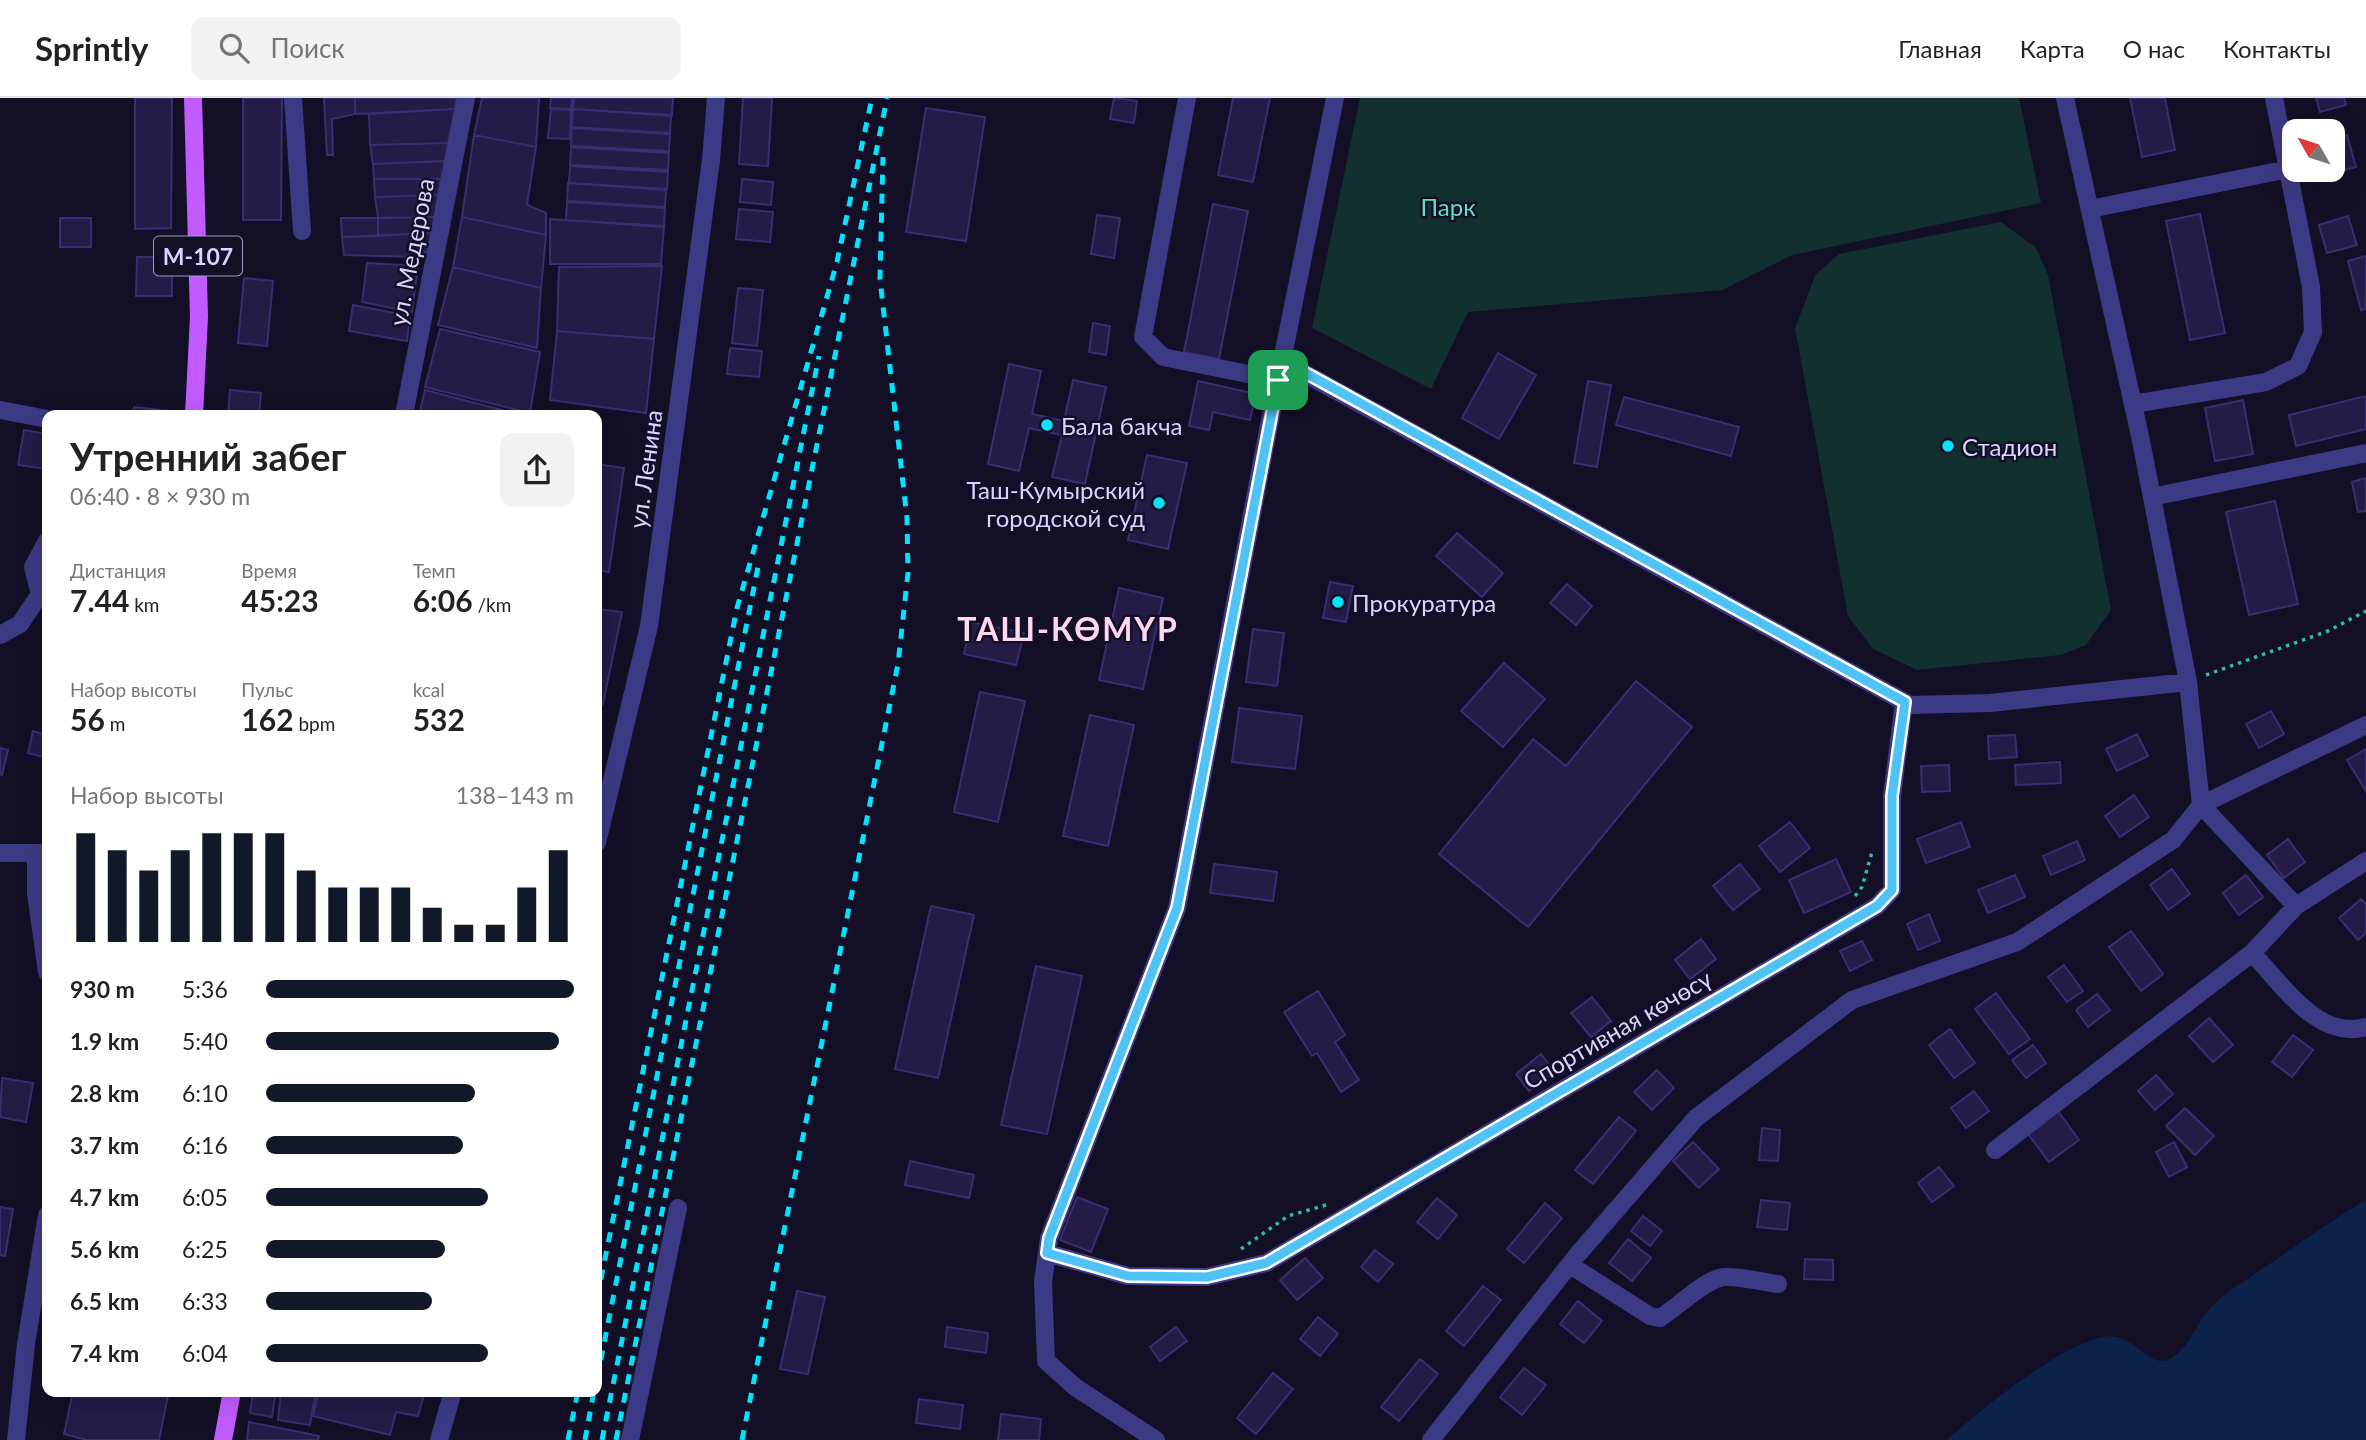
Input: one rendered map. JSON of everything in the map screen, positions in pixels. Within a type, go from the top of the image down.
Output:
[{"type":"main road","name":"М-107","points":[[193,98],[200,317],[194,410]]},
{"type":"main road","points":[[223,1440],[231,1397]]},
{"type":"street","points":[[293,98],[302,231]]},
{"type":"street","name":"ул. Медерова","points":[[405,410],[467,98]]},
{"type":"street","name":"ул. Ленина","points":[[602,822],[649,626],[716,98]]},
{"type":"street","points":[[1187,98],[1143,337],[1163,357],[1278,380]]},
{"type":"street","points":[[1157,1440],[1075,1387],[1046,1361],[1042,1282],[1049,1238],[1177,908],[1335,98]]},
{"type":"street","points":[[2065,98],[2133,404],[2188,682],[2201,805],[2296,906]]},
{"type":"street","points":[[2274,98],[2282,139]]},
{"type":"street","points":[[2090,209],[2282,170]]},
{"type":"street","points":[[2133,404],[2266,382],[2298,366],[2313,332],[2311,287],[2291,182]]},
{"type":"street","points":[[1282,360],[1910,705],[1990,704],[2188,682]]},
{"type":"street","points":[[1,410],[42,418]]},
{"type":"street","points":[[2152,498],[2366,453]]},
{"type":"street","points":[[42,550],[33,567],[42,590]]},
{"type":"street","points":[[0,635],[20,625],[42,598]]},
{"type":"street","name":"Спортивная көчөсү","points":[[1047,1253],[1128,1276],[1207,1277],[1266,1263],[1877,906],[1892,890],[1892,796],[1905,702]]},
{"type":"street","points":[[1431,1440],[1570,1265],[1696,1118],[1852,1000],[2017,942],[2173,840],[2201,805],[2366,724]]},
{"type":"street","points":[[0,853],[42,853],[38,919],[42,943]]},
{"type":"street","points":[[1994,1150],[2252,953],[2296,906],[2366,861]]},
{"type":"street","points":[[2252,953],[2319,1022],[2351,1032],[2366,1027]]},
{"type":"street","points":[[630,1440],[678,1208]]},
{"type":"street","points":[[16,1440],[26,1344],[42,1246]]},
{"type":"street","points":[[1570,1265],[1650,1316],[1660,1318],[1688,1300],[1703,1285],[1722,1277],[1778,1284]]},
{"type":"street","points":[[439,1440],[451,1397]]},
{"type":"path","points":[[2188,682],[2328,631],[2366,611]]},
{"type":"path","points":[[1850,902],[1862,887],[1875,840]]},
{"type":"path","points":[[1237,1252],[1288,1216],[1336,1202]]},
{"type":"green space","name":"Парк","points":[[1360,98],[2019,98],[2041,203],[1792,255],[1722,290],[1468,312],[1431,389],[1312,328]]},
{"type":"green space","name":"Стадион","points":[[2001,222],[2036,248],[2048,275],[2111,610],[2086,645],[2060,655],[1917,670],[1873,649],[1848,616],[1795,328],[1816,274],[1839,254]]},
{"type":"water","points":[[2366,1200],[2366,1440],[1947,1440],[2021,1380],[2085,1343],[2103,1337],[2114,1337],[2157,1360],[2165,1361],[2173,1357],[2185,1346],[2207,1312],[2223,1296]]},
{"type":"building","points":[[135,98],[172,98],[171,228],[135,229]]},
{"type":"building","points":[[243,98],[282,98],[281,220],[243,220]]},
{"type":"building","points":[[324,98],[355,98],[355,114],[332,119],[333,155],[327,155]]},
{"type":"building","points":[[355,98],[457,98],[455,109],[355,114]]},
{"type":"building","points":[[482,98],[539,98],[536,147],[474,135]]},
{"type":"building","points":[[551,98],[572,98],[571,109],[550,108]]},
{"type":"building","points":[[574,98],[673,98],[672,116],[573,109]]},
{"type":"building","points":[[743,98],[772,98],[768,166],[739,164]]},
{"type":"building","points":[[1114,98],[1137,101],[1134,123],[1110,119]]},
{"type":"building","points":[[1233,98],[1270,98],[1253,182],[1218,175]]},
{"type":"building","points":[[2130,98],[2165,98],[2175,150],[2142,157]]},
{"type":"building","points":[[2316,98],[2344,98],[2346,105],[2320,112]]},
{"type":"building","points":[[926,108],[985,117],[966,241],[906,232]]},
{"type":"building","points":[[455,109],[448,143],[370,145],[369,114]]},
{"type":"building","points":[[551,109],[571,110],[570,139],[548,138]]},
{"type":"building","points":[[573,109],[671,115],[670,133],[572,127]]},
{"type":"building","points":[[572,128],[670,134],[669,151],[571,146]]},
{"type":"building","points":[[474,135],[536,147],[527,205],[546,213],[546,235],[462,217]]},
{"type":"building","points":[[2347,135],[2356,167],[2345,170]]},
{"type":"building","points":[[448,143],[445,161],[373,164],[370,145]]},
{"type":"building","points":[[571,147],[669,153],[668,170],[570,165]]},
{"type":"building","points":[[445,161],[441,179],[374,179],[373,164]]},
{"type":"building","points":[[570,166],[668,172],[667,189],[569,183]]},
{"type":"building","points":[[374,179],[441,179],[438,195],[375,197]]},
{"type":"building","points":[[742,179],[773,182],[771,205],[740,202]]},
{"type":"building","points":[[568,183],[666,190],[665,207],[567,201]]},
{"type":"building","points":[[438,195],[435,217],[378,218],[375,197]]},
{"type":"building","points":[[567,202],[665,208],[664,226],[566,220]]},
{"type":"building","points":[[1213,204],[1248,211],[1219,359],[1184,352]]},
{"type":"building","points":[[739,209],[773,212],[770,242],[736,239]]},
{"type":"building","points":[[2200,214],[2225,333],[2190,340],[2166,221]]},
{"type":"building","points":[[1097,215],[1120,218],[1114,258],[1091,254]]},
{"type":"building","points":[[2348,216],[2357,245],[2327,253],[2319,225]]},
{"type":"building","points":[[435,217],[432,233],[378,236],[378,218]]},
{"type":"building","points":[[462,217],[546,235],[541,288],[453,267]]},
{"type":"building","points":[[60,218],[91,218],[91,247],[60,247]]},
{"type":"building","points":[[341,218],[378,218],[378,236],[342,237]]},
{"type":"building","points":[[550,219],[664,227],[661,264],[550,264]]},
{"type":"building","points":[[432,233],[427,251],[418,257],[344,255],[342,237]]},
{"type":"building","points":[[2366,256],[2366,309],[2361,310],[2348,261]]},
{"type":"building","points":[[137,257],[172,257],[172,296],[136,296]]},
{"type":"building","points":[[367,263],[418,266],[412,312],[362,302]]},
{"type":"building","points":[[662,266],[654,339],[557,331],[559,267]]},
{"type":"building","points":[[453,267],[541,288],[537,348],[438,325]]},
{"type":"building","points":[[244,278],[273,281],[267,346],[238,343]]},
{"type":"building","points":[[738,288],[763,290],[757,346],[732,343]]},
{"type":"building","points":[[353,305],[410,316],[407,341],[349,331]]},
{"type":"building","points":[[1093,323],[1110,326],[1106,355],[1089,352]]},
{"type":"building","points":[[440,329],[540,352],[530,410],[518,410],[425,387]]},
{"type":"building","points":[[557,331],[654,339],[646,413],[550,400]]},
{"type":"building","points":[[730,348],[762,351],[759,377],[727,374]]},
{"type":"building","points":[[1498,353],[1536,375],[1499,439],[1462,418]]},
{"type":"building","name":"Бала бакча","points":[[1009,364],[1041,371],[1032,414],[1064,421],[1073,380],[1106,387],[1085,484],[1052,477],[1062,435],[1029,428],[1019,471],[988,464]]},
{"type":"building","points":[[1198,381],[1256,394],[1250,420],[1213,412],[1209,430],[1189,426]]},
{"type":"building","points":[[1588,381],[1611,385],[1597,467],[1574,463]]},
{"type":"building","points":[[230,390],[261,393],[259,410],[228,410]]},
{"type":"building","points":[[425,390],[502,410],[420,410]]},
{"type":"building","points":[[2366,396],[2366,429],[2296,446],[2289,415]]},
{"type":"building","points":[[1624,397],[1739,427],[1731,456],[1616,425]]},
{"type":"building","points":[[2243,400],[2253,454],[2215,461],[2205,408]]},
{"type":"building","points":[[134,407],[160,410],[134,410]]},
{"type":"building","points":[[24,430],[42,433],[42,468],[18,465]]},
{"type":"building","points":[[1147,455],[1187,463],[1168,549],[1128,540]]},
{"type":"building","points":[[602,465],[624,468],[609,572],[602,571]]},
{"type":"building","points":[[2366,478],[2366,511],[2358,512],[2352,482]]},
{"type":"building","points":[[2275,501],[2298,604],[2249,615],[2226,512]]},
{"type":"building","points":[[1457,533],[1503,573],[1482,597],[1436,556]]},
{"type":"building","name":"Прокуратура","points":[[1330,582],[1353,586],[1346,622],[1323,618]]},
{"type":"building","points":[[1567,584],[1592,606],[1576,625],[1550,603]]},
{"type":"building","points":[[1119,588],[1163,598],[1143,689],[1099,680]]},
{"type":"building","points":[[602,610],[622,612],[602,704]]},
{"type":"building","points":[[971,622],[1024,633],[1016,665],[964,654]]},
{"type":"building","points":[[1253,629],[1284,633],[1277,686],[1246,682]]},
{"type":"building","points":[[1504,663],[1545,699],[1503,747],[1461,711]]},
{"type":"building","points":[[1636,681],[1692,727],[1528,927],[1439,854],[1533,739],[1566,766]]},
{"type":"building","points":[[980,692],[1025,701],[998,822],[954,812]]},
{"type":"building","points":[[1239,708],[1302,716],[1295,769],[1232,762]]},
{"type":"building","points":[[2271,711],[2284,734],[2259,748],[2246,724]]},
{"type":"building","points":[[1090,715],[1134,725],[1108,846],[1063,836]]},
{"type":"building","points":[[33,731],[42,734],[42,757],[28,753]]},
{"type":"building","points":[[2137,734],[2148,756],[2117,771],[2106,749]]},
{"type":"building","points":[[2015,735],[2017,757],[1989,759],[1988,736]]},
{"type":"building","points":[[0,748],[8,750],[2,775],[0,774]]},
{"type":"building","points":[[2366,749],[2366,791],[2347,760]]},
{"type":"building","points":[[2060,762],[2061,783],[2016,785],[2015,765]]},
{"type":"building","points":[[1949,765],[1950,791],[1922,792],[1921,766]]},
{"type":"building","points":[[2134,795],[2149,817],[2120,837],[2105,816]]},
{"type":"building","points":[[1790,822],[1810,848],[1780,872],[1759,846]]},
{"type":"building","points":[[1961,822],[1970,847],[1926,863],[1917,839]]},
{"type":"building","points":[[2288,839],[2305,862],[2284,878],[2267,855]]},
{"type":"building","points":[[2077,841],[2085,860],[2051,875],[2043,856]]},
{"type":"building","points":[[1836,859],[1851,892],[1804,913],[1789,880]]},
{"type":"building","points":[[1214,864],[1277,872],[1273,901],[1210,893]]},
{"type":"building","points":[[1740,864],[1760,889],[1733,910],[1713,886]]},
{"type":"building","points":[[2172,869],[2190,894],[2168,910],[2150,885]]},
{"type":"building","points":[[2015,875],[2025,897],[1988,913],[1978,890]]},
{"type":"building","points":[[2246,875],[2263,897],[2239,915],[2223,893]]},
{"type":"building","points":[[2361,899],[2366,904],[2366,933],[2358,940],[2339,918]]},
{"type":"building","points":[[931,906],[974,915],[938,1078],[895,1069]]},
{"type":"building","points":[[1929,914],[1940,941],[1918,950],[1907,924]]},
{"type":"building","points":[[2131,931],[2163,974],[2141,991],[2109,947]]},
{"type":"building","points":[[1701,939],[1716,959],[1690,979],[1675,960]]},
{"type":"building","points":[[1862,941],[1872,960],[1850,971],[1840,951]]},
{"type":"building","points":[[2064,965],[2083,991],[2067,1002],[2048,977]]},
{"type":"building","points":[[1036,966],[1082,976],[1047,1134],[1001,1125]]},
{"type":"building","points":[[1318,991],[1345,1035],[1335,1042],[1359,1080],[1341,1092],[1317,1053],[1312,1056],[1284,1012]]},
{"type":"building","points":[[1996,993],[2030,1039],[2009,1054],[1975,1009]]},
{"type":"building","points":[[2097,994],[2110,1010],[2088,1027],[2076,1010]]},
{"type":"building","points":[[1592,997],[1611,1021],[1591,1037],[1571,1013]]},
{"type":"building","points":[[2209,1018],[2233,1045],[2213,1062],[2189,1036]]},
{"type":"building","points":[[1950,1029],[1975,1063],[1954,1078],[1929,1045]]},
{"type":"building","points":[[2293,1035],[2313,1050],[2292,1077],[2272,1062]]},
{"type":"building","points":[[2033,1045],[2046,1063],[2026,1078],[2012,1060]]},
{"type":"building","points":[[1541,1054],[1554,1071],[1529,1091],[1516,1074]]},
{"type":"building","points":[[1657,1070],[1674,1088],[1652,1110],[1634,1092]]},
{"type":"building","points":[[2156,1075],[2173,1094],[2155,1110],[2138,1091]]},
{"type":"building","points":[[2,1078],[33,1083],[26,1122],[0,1117]]},
{"type":"building","points":[[1974,1091],[1989,1111],[1966,1128],[1951,1108]]},
{"type":"building","points":[[2185,1108],[2214,1136],[2195,1155],[2166,1126]]},
{"type":"building","points":[[2058,1111],[2079,1140],[2049,1162],[2028,1134]]},
{"type":"building","points":[[1619,1117],[1636,1131],[1593,1184],[1575,1170]]},
{"type":"building","points":[[1762,1128],[1780,1130],[1778,1161],[1759,1160]]},
{"type":"building","points":[[1693,1142],[1719,1169],[1699,1188],[1673,1161]]},
{"type":"building","points":[[2174,1142],[2187,1167],[2169,1177],[2156,1152]]},
{"type":"building","points":[[910,1161],[974,1175],[969,1198],[905,1185]]},
{"type":"building","points":[[1939,1167],[1954,1186],[1932,1202],[1918,1183]]},
{"type":"building","points":[[1077,1197],[1108,1209],[1091,1252],[1060,1240]]},
{"type":"building","points":[[1437,1198],[1457,1215],[1438,1239],[1417,1222]]},
{"type":"building","points":[[1761,1200],[1790,1203],[1787,1230],[1757,1227]]},
{"type":"building","points":[[1545,1203],[1562,1218],[1524,1263],[1507,1249]]},
{"type":"building","points":[[0,1207],[13,1209],[5,1256],[0,1255]]},
{"type":"building","points":[[1643,1216],[1662,1231],[1650,1246],[1631,1231]]},
{"type":"building","points":[[1628,1239],[1651,1258],[1632,1281],[1609,1263]]},
{"type":"building","points":[[1375,1250],[1393,1264],[1378,1282],[1361,1267]]},
{"type":"building","points":[[1305,1258],[1323,1278],[1297,1300],[1280,1280]]},
{"type":"building","points":[[1805,1259],[1833,1260],[1833,1280],[1804,1279]]},
{"type":"building","points":[[1483,1286],[1501,1300],[1464,1346],[1446,1331]]},
{"type":"building","points":[[797,1291],[825,1297],[808,1374],[780,1369]]},
{"type":"building","points":[[1578,1301],[1602,1321],[1584,1343],[1560,1324]]},
{"type":"building","points":[[1318,1317],[1338,1334],[1320,1356],[1300,1339]]},
{"type":"building","points":[[947,1327],[988,1333],[986,1353],[945,1347]]},
{"type":"building","points":[[1176,1327],[1187,1341],[1160,1361],[1150,1347]]},
{"type":"building","points":[[1420,1359],[1438,1374],[1399,1421],[1381,1407]]},
{"type":"building","points":[[1524,1368],[1546,1385],[1522,1415],[1500,1397]]},
{"type":"building","points":[[1273,1373],[1293,1389],[1256,1434],[1237,1418]]},
{"type":"building","points":[[72,1397],[168,1397],[159,1440],[87,1440],[64,1434]]},
{"type":"building","points":[[252,1397],[275,1397],[272,1417],[250,1413]]},
{"type":"building","points":[[280,1397],[315,1397],[310,1425],[278,1420]]},
{"type":"building","points":[[318,1397],[423,1397],[418,1416],[396,1412],[390,1435],[313,1416]]},
{"type":"building","points":[[919,1399],[963,1405],[960,1429],[916,1423]]},
{"type":"building","points":[[1001,1414],[1041,1419],[1039,1440],[998,1440]]},
{"type":"building","points":[[249,1422],[319,1436],[318,1440],[247,1440]]},
{"type":"railway","points":[[602,1273],[737,608],[837,262],[872,98]]},
{"type":"railway","points":[[616,1440],[887,98]]},
{"type":"railway","points":[[742,1440],[898,664],[908,573],[907,518],[880,279],[883,157]]},
{"type":"railway","points":[[602,1440],[819,356]]},
{"type":"railway","points":[[602,1354],[759,562]]},
{"type":"railway","points":[[568,1440],[577,1397]]},
{"type":"railway","points":[[585,1440],[593,1397]]},
{"type":"place","name":"Бала бакча","points":[[1047,425]]},
{"type":"place","name":"Стадион","points":[[1948,446]]},
{"type":"place","name":"Таш-Кумырский городской суд","points":[[1159,503]]},
{"type":"place","name":"Прокуратура","points":[[1338,602]]},
{"type":"district","name":"ТАШ-КӨМҮР","points":[[1068,628]]},
{"type":"route","points":[[1282,360],[1905,702],[1892,796],[1892,890],[1877,906],[1266,1263],[1207,1277],[1128,1276],[1047,1253],[1049,1238],[1177,908],[1278,380],[1282,360]]}]
